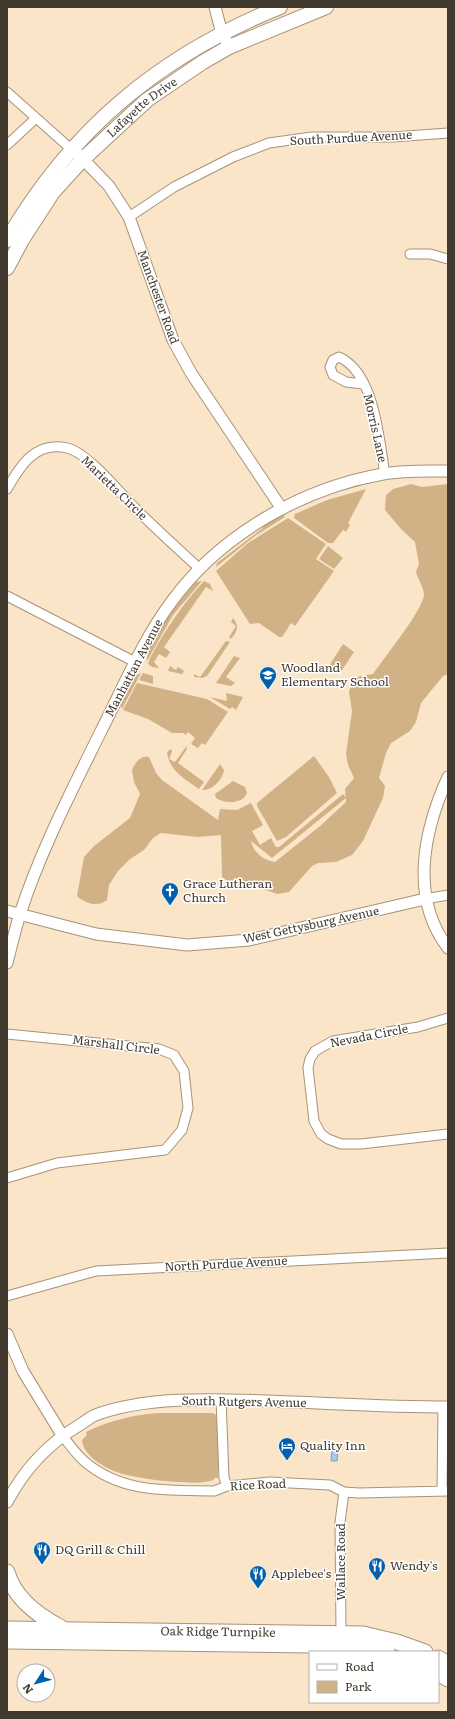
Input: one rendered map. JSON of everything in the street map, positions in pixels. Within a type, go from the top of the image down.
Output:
[{"type":"highway","points":[[7,1572],[16,1591],[28,1605],[43,1618],[64,1629]]},
{"type":"highway","name":"Oak Ridge Turnpike","points":[[7,1628],[363,1634],[382,1638],[422,1651]]},
{"type":"highway","name":"Oak Ridge Turnpike","points":[[7,1641],[312,1645],[358,1647],[381,1651]]},
{"type":"highway","points":[[439,1659],[448,1664]]},
{"type":"highway","points":[[439,1674],[448,1679]]},
{"type":"main road","name":"Lafayette Drive","points":[[7,240],[20,217],[72,149],[130,93],[181,57],[222,34],[280,7]]},
{"type":"main road","name":"Lafayette Drive","points":[[7,268],[22,240],[54,192],[83,159],[147,100],[190,70],[229,47],[326,7]]},
{"type":"street","points":[[215,7],[222,34],[229,47]]},
{"type":"street","points":[[7,92],[35,119],[72,149]]},
{"type":"street","points":[[7,145],[35,119]]},
{"type":"street","name":"South Purdue Avenue","points":[[129,217],[174,187],[233,157],[269,143],[312,138],[393,137],[448,133]]},
{"type":"street","name":"Manchester Road","points":[[72,149],[109,186],[129,217],[173,340],[191,374],[282,509]]},
{"type":"street","points":[[410,254],[430,254],[448,259]]},
{"type":"street","name":"Morris Lane","points":[[363,384],[368,392],[376,424],[385,474]]},
{"type":"street","name":"Marietta Circle","points":[[7,489],[20,466],[28,458],[49,448],[67,448],[87,459],[136,509],[200,569]]},
{"type":"street","name":"Manhattan Avenue","points":[[7,963],[20,915],[68,797],[152,630],[173,600],[200,569],[244,532],[282,509],[322,490],[385,474],[414,471],[448,471]]},
{"type":"street","points":[[7,596],[135,662]]},
{"type":"street","points":[[448,777],[435,804],[425,847],[423,879],[425,899],[433,921],[448,948]]},
{"type":"street","points":[[425,899],[448,895]]},
{"type":"street","name":"West Gettysburg Avenue","points":[[7,911],[96,934],[186,945],[249,940],[425,899]]},
{"type":"street","name":"Nevada Circle","points":[[448,1018],[418,1027],[332,1041],[315,1051],[310,1059],[308,1068],[314,1121],[321,1134],[328,1139],[341,1144],[361,1144],[448,1134]]},
{"type":"street","name":"Marshall Circle","points":[[7,1034],[159,1049],[174,1055],[184,1071],[188,1108],[182,1130],[165,1150],[57,1163],[7,1178]]},
{"type":"street","name":"North Purdue Avenue","points":[[7,1296],[96,1271],[448,1253]]},
{"type":"street","points":[[7,1334],[23,1371],[62,1435]]},
{"type":"street","points":[[221,1399],[224,1478],[227,1486]]},
{"type":"street","name":"South Rutgers Avenue","points":[[7,1502],[18,1482],[32,1463],[62,1435],[93,1416],[133,1406],[221,1399],[445,1407]]},
{"type":"street","points":[[445,1407],[445,1491]]},
{"type":"street","name":"Rice Road","points":[[62,1435],[84,1461],[107,1478],[132,1487],[214,1491],[227,1486],[270,1482],[330,1485],[344,1492],[445,1491]]},
{"type":"street","name":"Wallace Road","points":[[341,1633],[340,1522],[344,1492]]},
{"type":"green space","points":[[411,484],[422,487],[448,484],[448,674],[443,676],[421,703],[416,722],[410,731],[391,743],[386,753],[379,778],[385,786],[383,798],[363,841],[352,855],[336,862],[318,863],[312,866],[289,892],[277,894],[255,886],[234,886],[222,877],[221,835],[198,837],[161,833],[153,838],[144,850],[130,859],[118,871],[109,885],[107,900],[99,904],[91,904],[77,896],[84,857],[94,846],[130,818],[140,794],[134,782],[132,770],[140,758],[149,757],[156,773],[162,780],[218,820],[220,809],[237,810],[251,803],[263,825],[252,831],[260,845],[271,838],[276,847],[279,847],[343,794],[346,798],[345,789],[354,778],[348,765],[346,754],[352,711],[349,692],[352,681],[357,677],[373,674],[410,623],[422,602],[424,595],[416,572],[419,564],[415,542],[401,529],[385,510],[386,495],[393,489]],"holes":[[[346,798],[346,802],[320,826],[275,862],[263,858],[254,849],[251,841],[272,858]]]},
{"type":"green space","points":[[366,489],[348,523],[350,525],[346,532],[343,530],[333,543],[328,543],[294,518],[295,514],[327,500]]},
{"type":"green space","points":[[283,514],[285,517],[255,536],[216,567],[217,563],[263,528],[263,526]]},
{"type":"green space","points":[[288,518],[326,544],[316,559],[334,571],[295,626],[291,623],[282,637],[279,637],[259,623],[250,624],[216,571],[248,543]]},
{"type":"green space","points":[[328,546],[343,558],[334,569],[319,559]]},
{"type":"green space","points":[[202,581],[173,615],[147,661],[152,643],[166,620],[196,582]]},
{"type":"green space","points":[[204,581],[210,584],[213,591],[206,587],[164,647],[170,652],[166,658],[159,654],[154,662],[159,668],[152,667],[148,664],[150,658],[174,618]]},
{"type":"green space","points":[[233,618],[237,626],[237,629],[231,639],[229,637],[236,626],[231,622]]},
{"type":"green space","points":[[226,641],[230,642],[207,676],[202,678],[194,677],[194,674],[200,677]]},
{"type":"green space","points":[[343,644],[354,652],[340,673],[329,666]]},
{"type":"green space","points":[[234,656],[240,658],[226,677],[235,683],[231,686],[216,683]]},
{"type":"green space","points":[[170,666],[176,670],[178,667],[184,671],[182,674],[168,671]]},
{"type":"green space","points":[[141,673],[122,709],[120,705],[134,676]]},
{"type":"green space","points":[[143,673],[153,676],[153,684],[139,680]]},
{"type":"green space","points":[[137,683],[207,699],[228,712],[205,745],[202,743],[198,748],[191,744],[195,738],[188,732],[186,735],[183,733],[172,733],[148,719],[123,710]]},
{"type":"green space","points":[[226,693],[243,697],[236,710],[232,707],[230,709],[210,697],[227,701]]},
{"type":"green space","points":[[188,744],[187,749],[178,763],[204,782],[199,789],[178,774],[168,759],[167,752],[171,749],[172,752],[169,759],[175,762]]},
{"type":"green space","points":[[314,756],[329,777],[337,793],[286,837],[277,841],[257,806],[257,803]]},
{"type":"green space","points":[[220,764],[224,770],[222,777],[210,789],[202,790]]},
{"type":"green space","points":[[233,781],[245,787],[247,793],[245,797],[233,802],[216,798],[215,794]]},
{"type":"green space","points":[[162,1413],[213,1413],[216,1415],[219,1442],[218,1478],[199,1483],[185,1483],[137,1477],[112,1470],[100,1464],[90,1456],[83,1446],[82,1440],[87,1435],[86,1432],[95,1428],[123,1418]]},
{"type":"water","points":[[332,1449],[338,1449],[337,1461],[331,1461]]},
{"type":"place","name":"Woodland Elementary School","points":[[268,690]]},
{"type":"place","name":"Grace Lutheran Church","points":[[170,906]]},
{"type":"place","name":"Quality Inn","points":[[287,1461]]},
{"type":"place","name":"DQ Grill & Chill","points":[[42,1565]]},
{"type":"place","name":"Wendy's","points":[[377,1581]]},
{"type":"place","name":"Applebee's","points":[[258,1589]]}]
